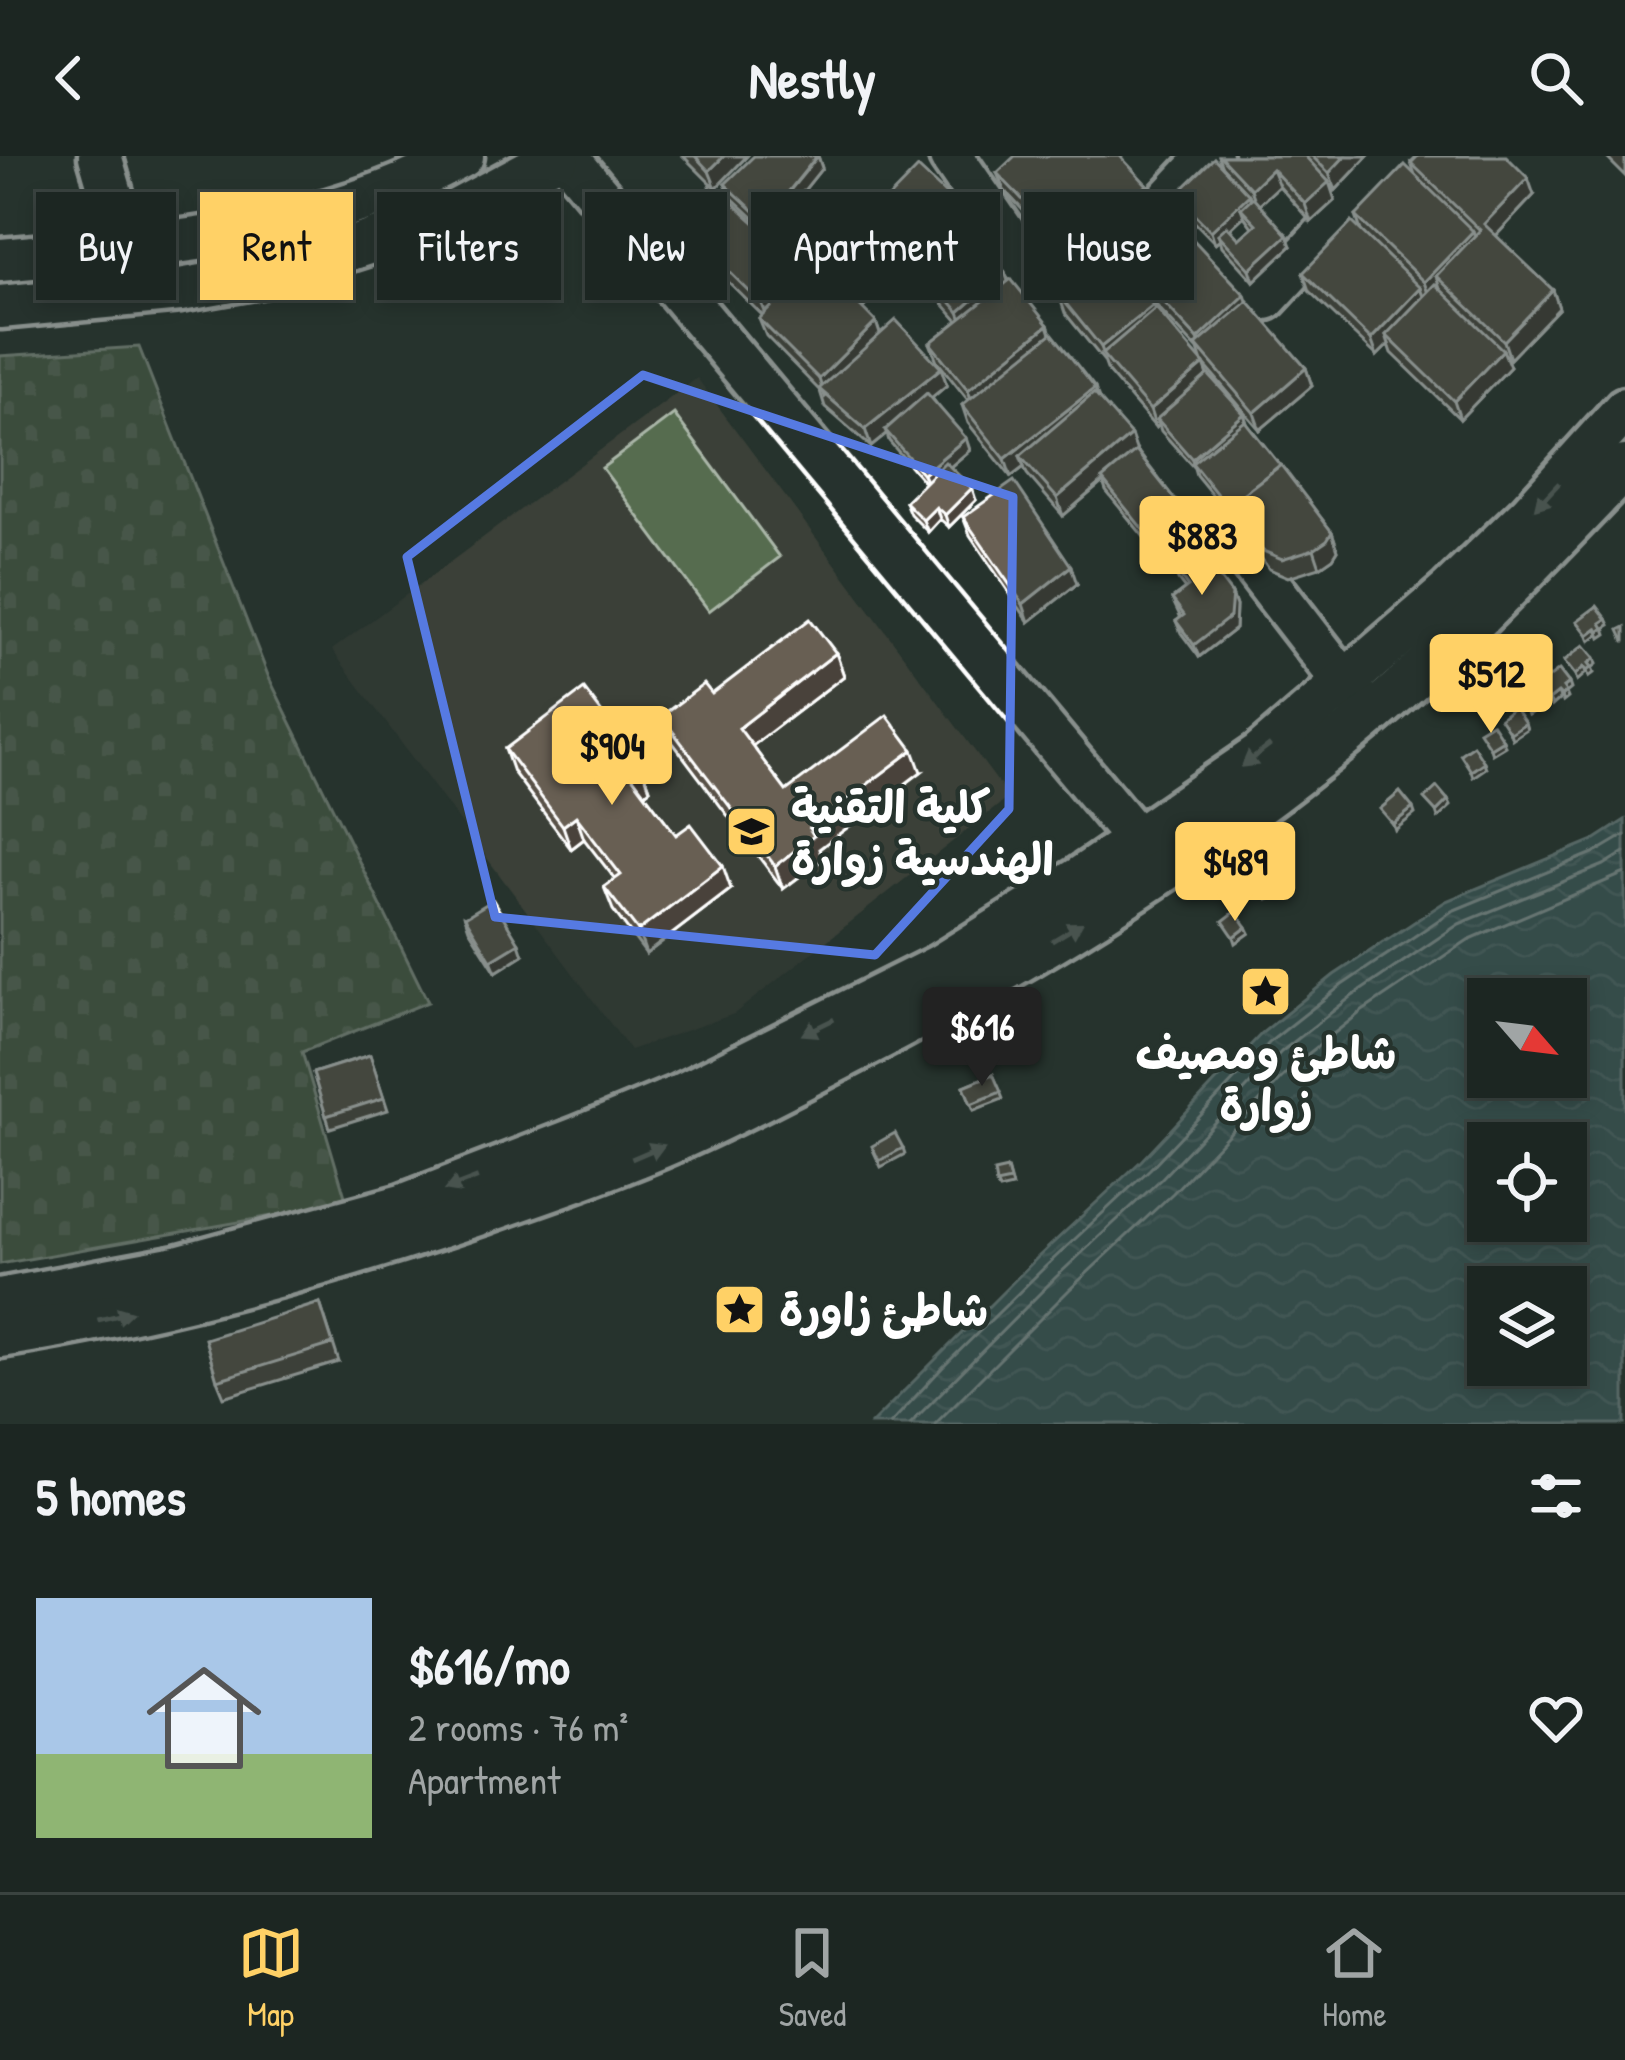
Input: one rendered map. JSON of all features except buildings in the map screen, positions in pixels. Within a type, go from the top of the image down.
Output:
[{"type":"street","points":[[100,156],[111,192]]},
{"type":"street","points":[[176,241],[282,224],[425,177],[462,156]]},
{"type":"street","points":[[176,290],[271,274],[368,244],[456,211],[562,156],[1137,840]]},
{"type":"street","points":[[951,156],[1054,306],[1357,699]]},
{"type":"street","points":[[1177,192],[1210,156]]},
{"type":"street","points":[[1194,230],[1266,298],[1398,156]]},
{"type":"street","points":[[0,260],[36,257]]},
{"type":"street","points":[[0,307],[70,300]]},
{"type":"street","points":[[1054,306],[1061,300]]},
{"type":"street","points":[[0,1300],[177,1268],[586,1156],[749,1105],[980,985],[1111,906],[1252,809],[1357,699],[1450,591],[1529,515],[1625,409]]},
{"type":"street","points":[[0,1336],[78,1324],[403,1240],[586,1156],[678,1097],[940,966],[1260,755],[1468,629],[1625,467]]},
{"type":"highlighted area","points":[[643,375],[1013,497],[1009,809],[875,955],[495,917],[407,557]]},
{"type":"shaded area","points":[[697,378],[1009,797],[734,1014],[630,1050],[332,650]]},
{"type":"green space","points":[[139,347],[269,678],[428,1002],[302,1052],[347,1203],[0,1264],[0,356]]},
{"type":"green space","points":[[674,414],[780,557],[709,611],[602,468]]},
{"type":"water","points":[[1625,820],[1625,1424],[871,1424],[1141,1161],[1262,1033],[1334,975],[1446,901],[1594,840]]},
{"type":"place","name":"كلية التقنية الهندسية زوارة","points":[[752,832]]},
{"type":"place","name":"شاطئ ومصيف زوارة","points":[[1266,991]]},
{"type":"place","name":"شاطئ زاورة","points":[[740,1309]]}]
